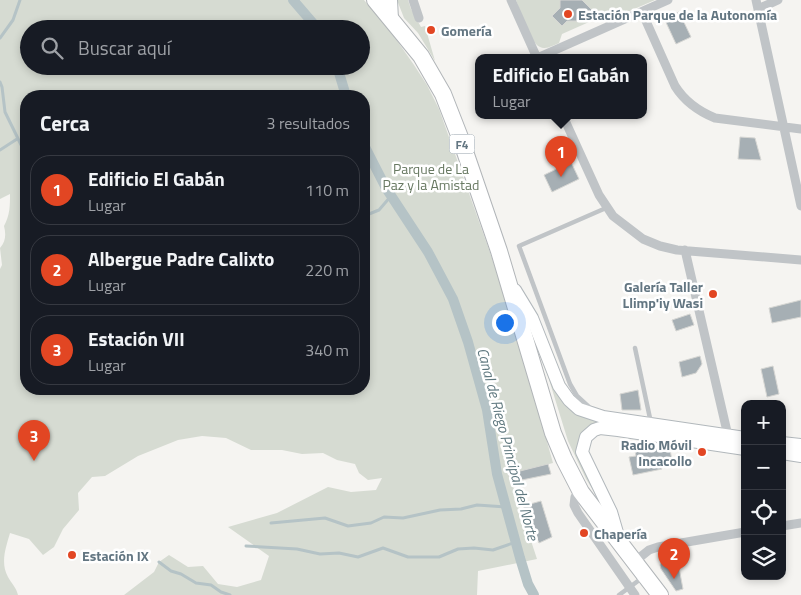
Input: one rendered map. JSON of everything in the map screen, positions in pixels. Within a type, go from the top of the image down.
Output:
[{"type":"highway","name":"F4","points":[[375,0],[421,56],[443,94],[461,140],[509,280],[553,433],[564,459],[582,492],[621,546],[660,595]]},
{"type":"main road","points":[[390,0],[391,19]]},
{"type":"main road","points":[[509,280],[532,318],[559,386],[569,400],[580,409],[603,417],[651,424],[730,442],[741,447]]},
{"type":"main road","points":[[621,546],[611,512],[582,452],[589,433],[600,428],[730,442],[741,439]]},
{"type":"main road","points":[[786,443],[801,445]]},
{"type":"main road","points":[[786,454],[801,456]]},
{"type":"street","points":[[414,0],[419,18]]},
{"type":"street","points":[[511,0],[535,54]]},
{"type":"street","points":[[546,54],[668,0]]},
{"type":"street","points":[[778,0],[757,5],[801,206]]},
{"type":"street","points":[[642,12],[675,86],[682,97],[692,105],[716,118],[801,128]]},
{"type":"street","points":[[564,119],[606,208],[620,222],[643,239],[660,246],[685,250],[801,260]]},
{"type":"street","points":[[685,250],[730,442]]},
{"type":"street","points":[[582,492],[575,497],[574,505],[632,592]]},
{"type":"street","points":[[786,525],[801,523]]},
{"type":"street","points":[[634,562],[649,550],[658,547],[741,533]]},
{"type":"lane","points":[[603,417],[577,396],[570,384],[518,246],[606,208]]},
{"type":"lane","points":[[635,348],[651,424]]},
{"type":"lane","points":[[619,595],[632,592],[645,576]]},
{"type":"green space","name":"Parque de La Paz y la Amistad","points":[[0,0],[364,0],[391,32],[414,65],[439,109],[492,258],[518,338],[553,463],[509,474],[537,559],[478,571],[477,595],[124,595],[154,572],[159,562],[169,555],[188,567],[203,566],[218,584],[237,587],[261,580],[269,556],[228,527],[277,513],[328,487],[351,492],[376,490],[382,478],[368,480],[359,473],[355,464],[337,460],[323,453],[302,454],[282,450],[251,450],[226,438],[202,436],[178,440],[138,456],[105,476],[92,477],[78,493],[79,510],[63,529],[54,547],[43,555],[29,539],[10,533],[4,555],[4,566],[18,595],[0,595],[0,269],[2,265],[0,248],[5,237],[4,226],[9,214],[10,194],[0,199]]},
{"type":"green space","points":[[397,0],[408,0],[421,27],[425,26],[435,61],[418,33],[404,18]]},
{"type":"green space","points":[[516,0],[655,0],[625,13],[614,11],[562,34],[559,43],[545,48],[537,45],[533,40]]},
{"type":"green space","points":[[534,331],[556,388],[609,426],[583,435],[605,509],[586,479],[568,441]]},
{"type":"building","name":"Estación Parque de la Autonomía","points":[[560,0],[582,0],[593,11],[582,21],[567,21],[562,26],[552,16],[560,8]]},
{"type":"building","points":[[679,12],[691,37],[676,44],[664,18]]},
{"type":"building","points":[[740,137],[755,138],[761,160],[738,159]]},
{"type":"building","points":[[571,162],[579,179],[552,192],[544,175]]},
{"type":"building","points":[[801,300],[801,317],[772,323],[769,308]]},
{"type":"building","points":[[690,314],[694,325],[676,331],[672,320]]},
{"type":"building","points":[[700,356],[702,364],[696,373],[682,377],[679,362]]},
{"type":"building","points":[[773,366],[779,394],[767,397],[761,369]]},
{"type":"building","points":[[638,390],[641,410],[622,410],[620,394]]},
{"type":"building","points":[[634,446],[670,449],[672,461],[661,464],[662,469],[633,475],[629,457],[636,456]]},
{"type":"building","points":[[548,464],[551,474],[512,482],[508,474]]},
{"type":"building","points":[[541,501],[552,537],[539,543],[523,506]]},
{"type":"building","points":[[677,557],[683,589],[676,591],[660,565],[663,559]]},
{"type":"waterway","points":[[0,38],[13,20],[20,0]]},
{"type":"waterway","name":"Canal de Riego Principal del Norte","points":[[293,0],[310,20]]},
{"type":"waterway","name":"Canal de Riego Principal del Norte","points":[[340,75],[344,90]]},
{"type":"waterway","points":[[0,82],[5,112],[20,143]]},
{"type":"waterway","points":[[0,150],[17,139]]},
{"type":"waterway","name":"Canal de Riego Principal del Norte","points":[[370,157],[386,188],[428,252],[453,299],[468,342],[487,410],[497,474],[520,558],[528,584],[534,595]]},
{"type":"waterway","points":[[370,214],[379,210],[391,196]]},
{"type":"waterway","points":[[271,523],[325,518],[348,526],[371,523],[384,517],[403,518],[477,505],[506,507]]},
{"type":"waterway","points":[[246,546],[297,549],[320,554],[339,553],[358,557],[383,548],[408,557],[439,557],[458,549],[493,550],[516,542]]},
{"type":"waterway","points":[[159,562],[171,571],[181,574],[196,583],[211,585],[221,592],[230,595]]},
{"type":"place","name":"Estación Parque de la Autonomía","points":[[568,14]]},
{"type":"place","name":"Gomería","points":[[431,30]]},
{"type":"place","name":"Edificio El Gabán","points":[[561,177]]},
{"type":"place","name":"Galería Taller Llimp'iy Wasi","points":[[713,294]]},
{"type":"place","name":"Radio Móvil Incacollo","points":[[702,452]]},
{"type":"place","name":"Estación VII","points":[[34,461]]},
{"type":"place","name":"Chapería","points":[[584,533]]},
{"type":"place","name":"Estación IX","points":[[72,555]]},
{"type":"place","name":"Albergue Padre Calixto","points":[[674,579]]}]
